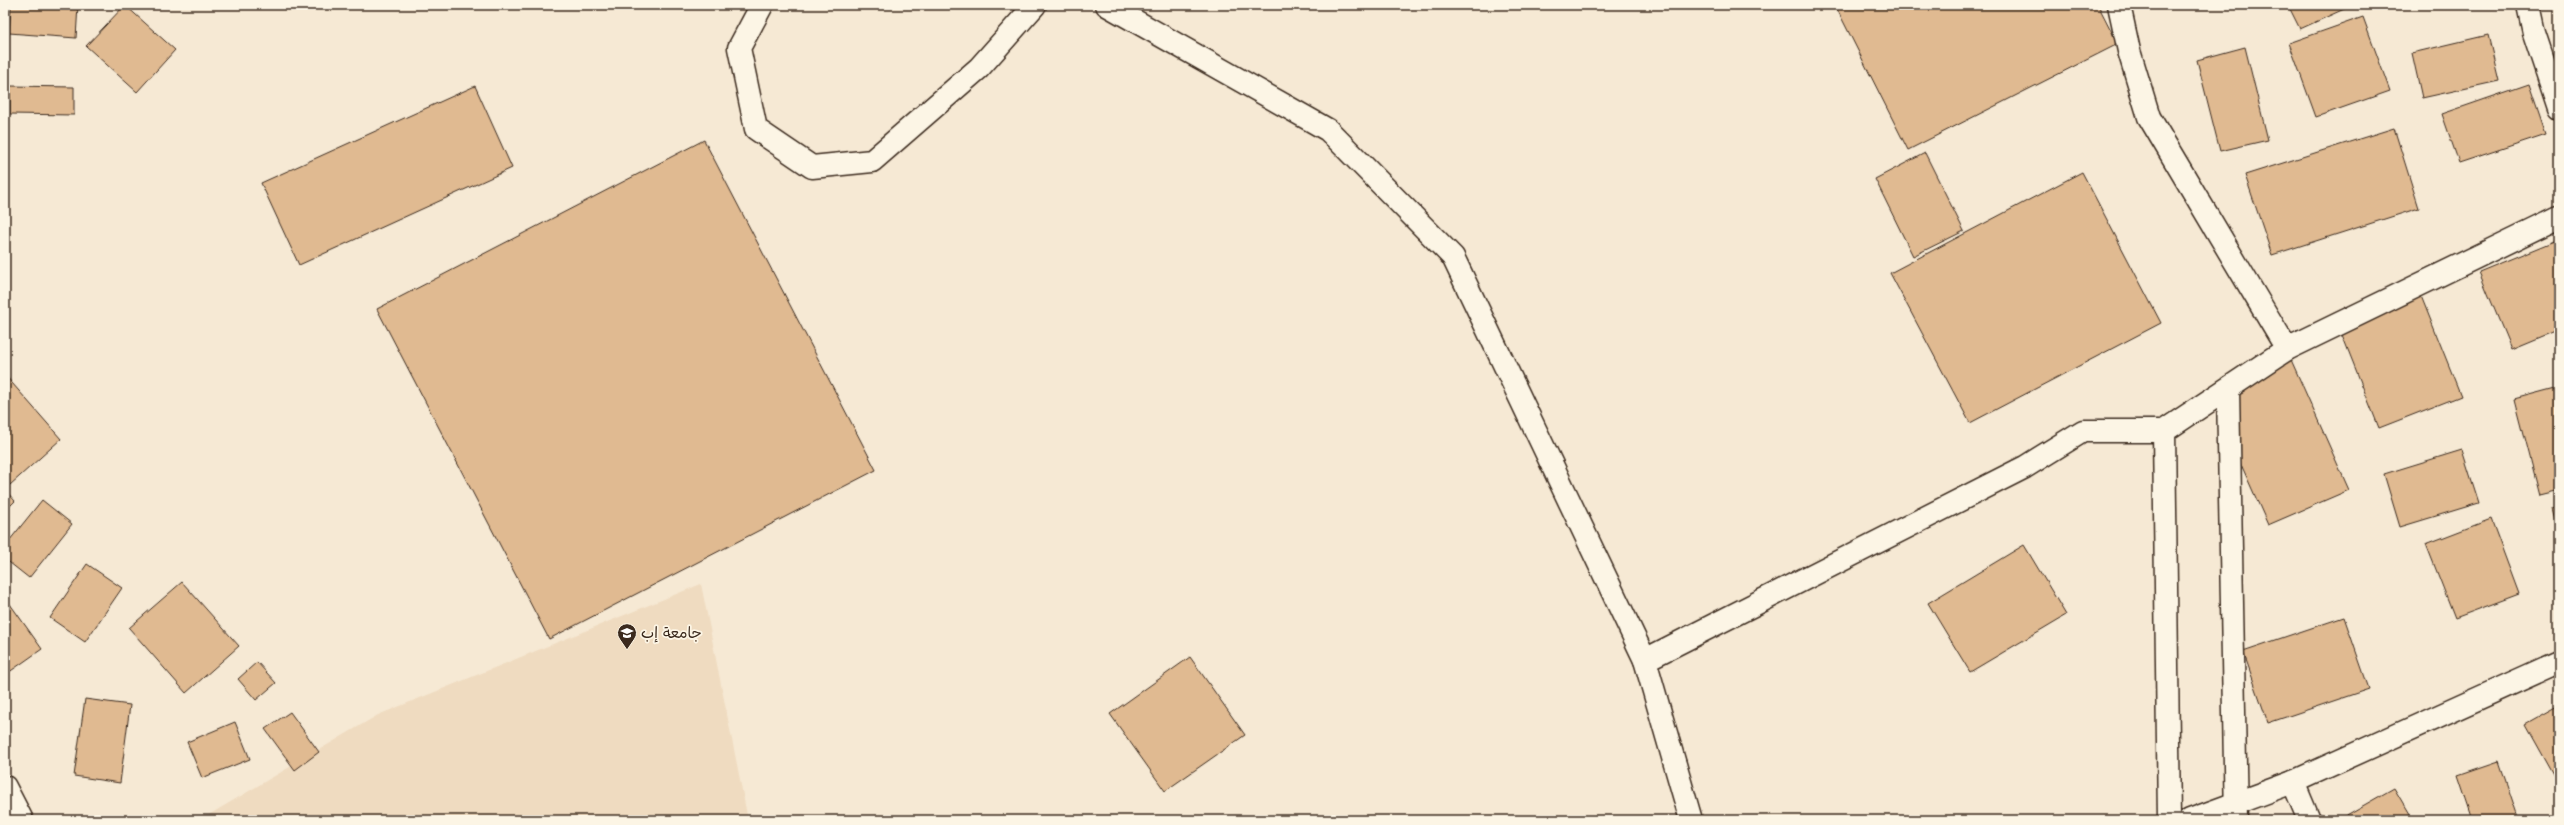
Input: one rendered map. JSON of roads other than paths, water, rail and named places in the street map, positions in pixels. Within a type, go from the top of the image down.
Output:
[{"type":"street","points":[[762,5],[739,48],[756,130],[812,167],[872,161],[979,68],[1035,5]]},
{"type":"street","points":[[1107,5],[1328,130],[1453,257],[1645,660],[1691,820]]},
{"type":"street","points":[[2119,5],[2129,51],[2149,117],[2287,349]]},
{"type":"street","points":[[2528,5],[2534,34],[2559,108]]},
{"type":"street","points":[[1645,660],[2024,467],[2083,431],[2164,431],[2287,349],[2559,217]]},
{"type":"street","points":[[2228,389],[2236,811]]},
{"type":"street","points":[[2164,431],[2169,820]]},
{"type":"street","points":[[2190,820],[2236,811],[2293,782],[2559,662]]},
{"type":"street","points":[[2293,782],[2309,820]]},
{"type":"street","points":[[5,787],[22,820]]},
{"type":"place","name":"جامعة إب","points":[[627,650]]}]
